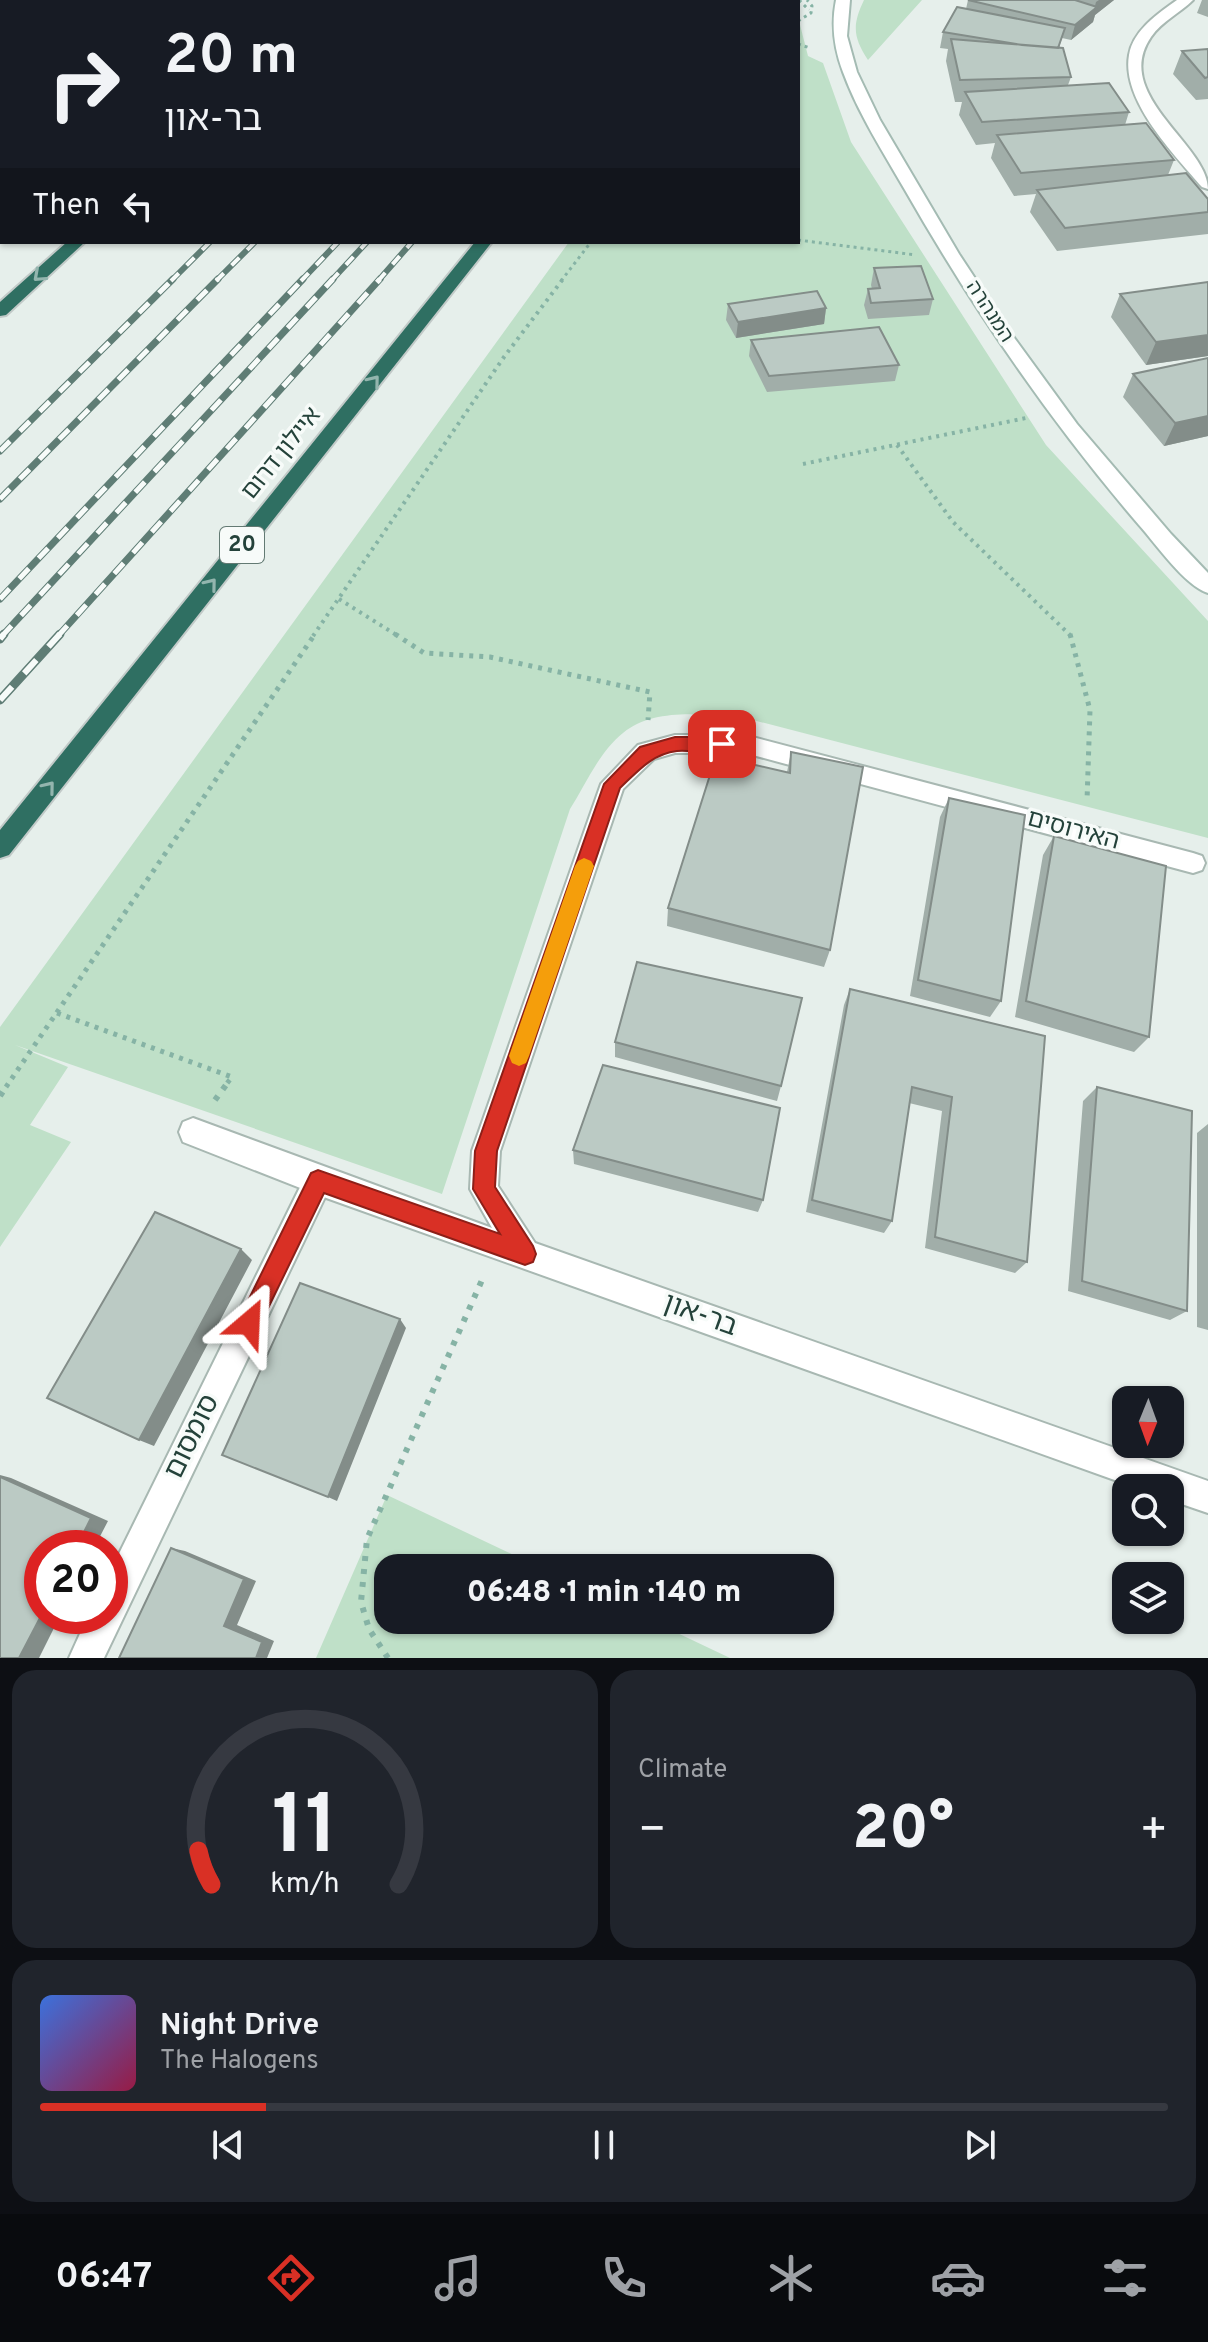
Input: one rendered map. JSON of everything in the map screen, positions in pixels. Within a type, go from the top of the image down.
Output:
[{"type":"highway","points":[[0,311],[75,244]]},
{"type":"highway","name":"איילון דרום","points":[[0,848],[482,244]]},
{"type":"street","name":"המנהרה","points":[[843,0],[840,31],[849,66],[882,136],[955,259],[1090,456],[1208,585]]},
{"type":"street","points":[[1186,0],[1158,21],[1144,39],[1136,54],[1137,72],[1145,98],[1158,121],[1208,184]]},
{"type":"street","name":"האירוסים","points":[[646,752],[675,744],[745,744],[1193,863]]},
{"type":"street","points":[[511,1249],[484,1189],[486,1151],[613,784],[646,752]]},
{"type":"street","name":"בר-און","points":[[193,1132],[318,1181],[1208,1497]]},
{"type":"street","name":"סומסום","points":[[128,1571],[318,1181]]},
{"type":"street","points":[[86,1658],[97,1634]]},
{"type":"path","points":[[800,20],[811,13],[812,6],[807,0]]},
{"type":"path","points":[[800,45],[815,50]]},
{"type":"path","points":[[800,240],[955,259]]},
{"type":"path","points":[[0,1096],[504,357],[589,244]]},
{"type":"path","points":[[803,464],[1058,411]]},
{"type":"path","points":[[897,445],[953,522],[1071,635],[1090,710],[1086,835]]},
{"type":"path","points":[[339,599],[424,653],[490,657],[650,692],[646,752]]},
{"type":"path","points":[[57,1013],[232,1077],[193,1132]]},
{"type":"path","points":[[388,1658],[369,1636],[360,1607],[361,1571],[367,1539],[511,1249]]},
{"type":"green space","points":[[864,0],[922,0],[868,60],[856,31],[857,17]]},
{"type":"green space","points":[[800,25],[808,56],[823,63],[851,142],[1046,445],[1208,621],[1208,838],[749,719],[684,714],[636,724],[614,741],[600,759],[570,809],[442,1194],[15,1045],[68,1067],[30,1125],[71,1142],[0,1247],[0,1027],[568,244],[800,244]]},
{"type":"green space","points":[[387,1495],[511,1554],[374,1554],[374,1634],[679,1634],[730,1658],[316,1658]]},
{"type":"building","points":[[968,0],[1075,0],[1097,7],[1075,25]]},
{"type":"building","points":[[957,7],[1065,28],[1058,48],[943,32]]},
{"type":"building","points":[[951,39],[1063,48],[1071,77],[960,80]]},
{"type":"building","points":[[1208,49],[1208,77],[1205,78],[1182,51]]},
{"type":"building","points":[[1109,83],[1129,112],[982,122],[965,92]]},
{"type":"building","points":[[1146,123],[1174,160],[1021,173],[997,135]]},
{"type":"building","points":[[1186,173],[1208,199],[1208,212],[1065,228],[1037,190]]},
{"type":"building","points":[[921,266],[933,299],[871,303],[868,289],[880,288],[874,268]]},
{"type":"building","points":[[1208,282],[1208,335],[1156,342],[1120,294]]},
{"type":"building","points":[[817,291],[826,308],[738,322],[728,304]]},
{"type":"building","points":[[879,327],[899,365],[769,376],[751,340]]},
{"type":"building","points":[[1208,358],[1208,416],[1175,423],[1133,374]]},
{"type":"building","points":[[791,752],[863,767],[830,950],[668,908],[716,756],[790,773]]},
{"type":"building","points":[[949,798],[1025,815],[1001,1001],[918,980]]},
{"type":"building","points":[[1054,836],[1166,866],[1149,1037],[1026,1001]]},
{"type":"building","points":[[637,962],[802,998],[781,1086],[615,1042]]},
{"type":"building","points":[[850,989],[1045,1036],[1027,1262],[935,1237],[952,1097],[912,1087],[892,1221],[812,1200]]},
{"type":"building","points":[[603,1065],[780,1108],[763,1200],[573,1150]]},
{"type":"building","points":[[1097,1087],[1192,1111],[1187,1311],[1082,1281]]},
{"type":"building","points":[[155,1212],[241,1249],[139,1440],[47,1398]]},
{"type":"building","points":[[300,1283],[400,1319],[328,1497],[222,1455]]},
{"type":"building","points":[[0,1477],[91,1518],[85,1530],[24,1530],[24,1634],[32,1634],[19,1658],[0,1658]]},
{"type":"building","points":[[171,1548],[244,1579],[224,1626],[262,1642],[256,1658],[119,1658]]},
{"type":"railway","points":[[173,279],[208,244]]},
{"type":"railway","points":[[218,279],[253,244]]},
{"type":"railway","points":[[301,281],[336,244]]},
{"type":"railway","points":[[331,281],[365,244]]},
{"type":"railway","points":[[378,281],[410,244]]},
{"type":"railway","points":[[0,451],[173,279]]},
{"type":"railway","points":[[0,499],[218,279]]},
{"type":"railway","points":[[0,599],[303,279]]},
{"type":"railway","points":[[2,636],[333,279]]},
{"type":"railway","points":[[58,636],[380,279]]},
{"type":"railway","points":[[0,639],[4,634]]},
{"type":"railway","points":[[0,700],[60,634]]},
{"type":"slow traffic","points":[[519,1056],[584,866]]},
{"type":"route","points":[[249,1323],[318,1181],[525,1254],[484,1189],[486,1151],[613,784],[646,752],[675,744],[722,744]]}]
